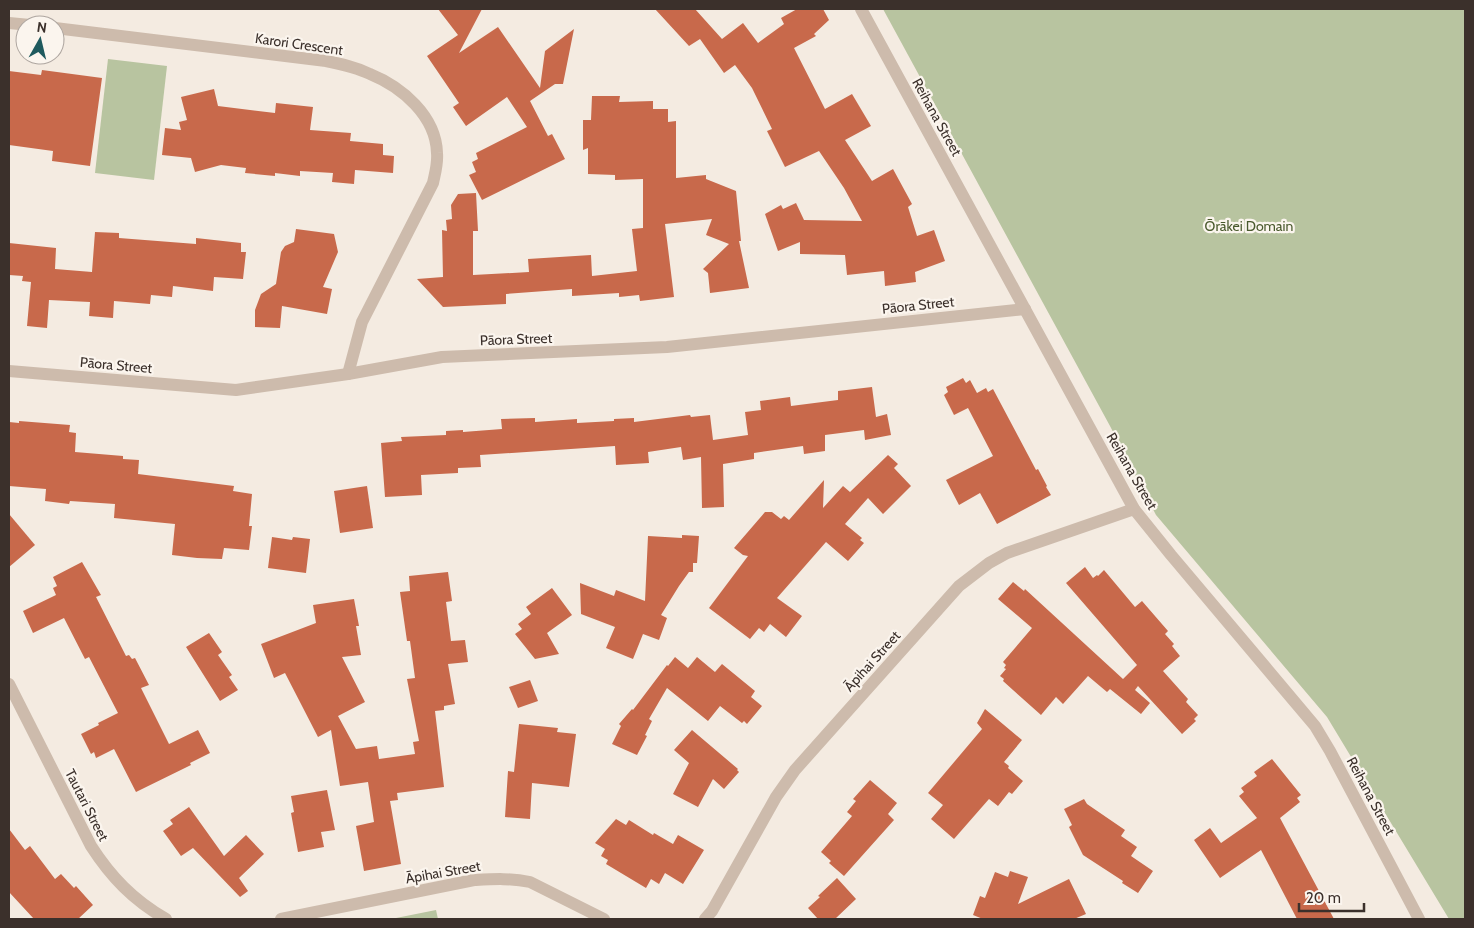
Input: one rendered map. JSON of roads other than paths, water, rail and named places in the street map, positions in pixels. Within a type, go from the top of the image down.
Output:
[{"type":"street","name":"Reihana Street","points":[[861,9],[1134,509],[1315,726],[1419,919]]},
{"type":"street","name":"Karori Crescent","points":[[65,29],[334,63],[370,73],[404,94],[418,107],[427,121],[437,151],[437,168],[433,183],[362,322],[348,374]]},
{"type":"street","name":"Pāora Street","points":[[9,371],[236,390],[348,374],[442,357],[667,347],[1025,308]]},
{"type":"street","name":"Āpihai Street","points":[[705,919],[712,911],[776,797],[795,770],[959,586],[989,563],[1007,553],[1134,509]]},
{"type":"street","name":"Tautari Street","points":[[9,684],[91,846],[104,866],[118,883],[166,919]]},
{"type":"street","name":"Āpihai Street","points":[[281,919],[474,880],[503,878],[530,882],[604,919]]},
{"type":"park label","name":"Ōrākei Domain","points":[[1249,226]]}]
